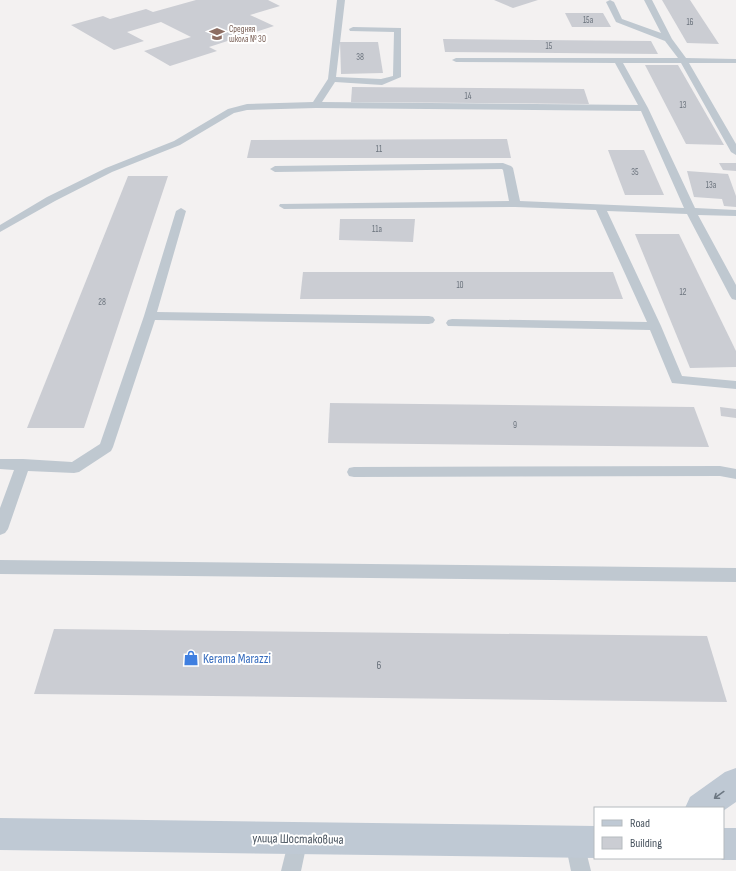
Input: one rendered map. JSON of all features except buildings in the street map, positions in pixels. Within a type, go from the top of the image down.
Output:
[{"type":"street","points":[[703,807],[736,783]]},
{"type":"street","name":"улица Шостаковича","points":[[2,838],[298,838],[584,852]]},
{"type":"street","points":[[724,844],[736,844]]},
{"type":"lane","points":[[316,105],[332,79],[341,0]]},
{"type":"lane","points":[[648,0],[668,39],[684,61],[736,152]]},
{"type":"lane","points":[[610,2],[619,20],[635,24],[668,39]]},
{"type":"lane","points":[[332,79],[382,82],[397,77],[398,30],[353,29]]},
{"type":"lane","points":[[456,60],[736,61]]},
{"type":"lane","points":[[618,61],[644,108],[691,211],[736,296]]},
{"type":"lane","points":[[0,229],[51,200],[109,170],[177,143],[231,111],[248,107],[316,105],[644,108]]},
{"type":"lane","points":[[275,169],[503,166],[508,168],[515,204]]},
{"type":"lane","points":[[284,206],[515,204],[601,209],[736,213]]},
{"type":"lane","points":[[601,209],[678,380],[736,385]]},
{"type":"lane","points":[[0,464],[23,464],[74,468],[106,447],[150,316],[181,211]]},
{"type":"lane","points":[[150,316],[429,320]]},
{"type":"lane","points":[[452,323],[655,326]]},
{"type":"lane","points":[[0,528],[23,464]]},
{"type":"lane","points":[[354,472],[720,471],[736,474]]},
{"type":"lane","points":[[0,567],[736,575]]},
{"type":"lane","points":[[291,871],[298,838]]},
{"type":"place","name":"Средняя школа № 30","points":[[217,34]]},
{"type":"place","name":"Kerama Marazzi","points":[[191,658]]}]
